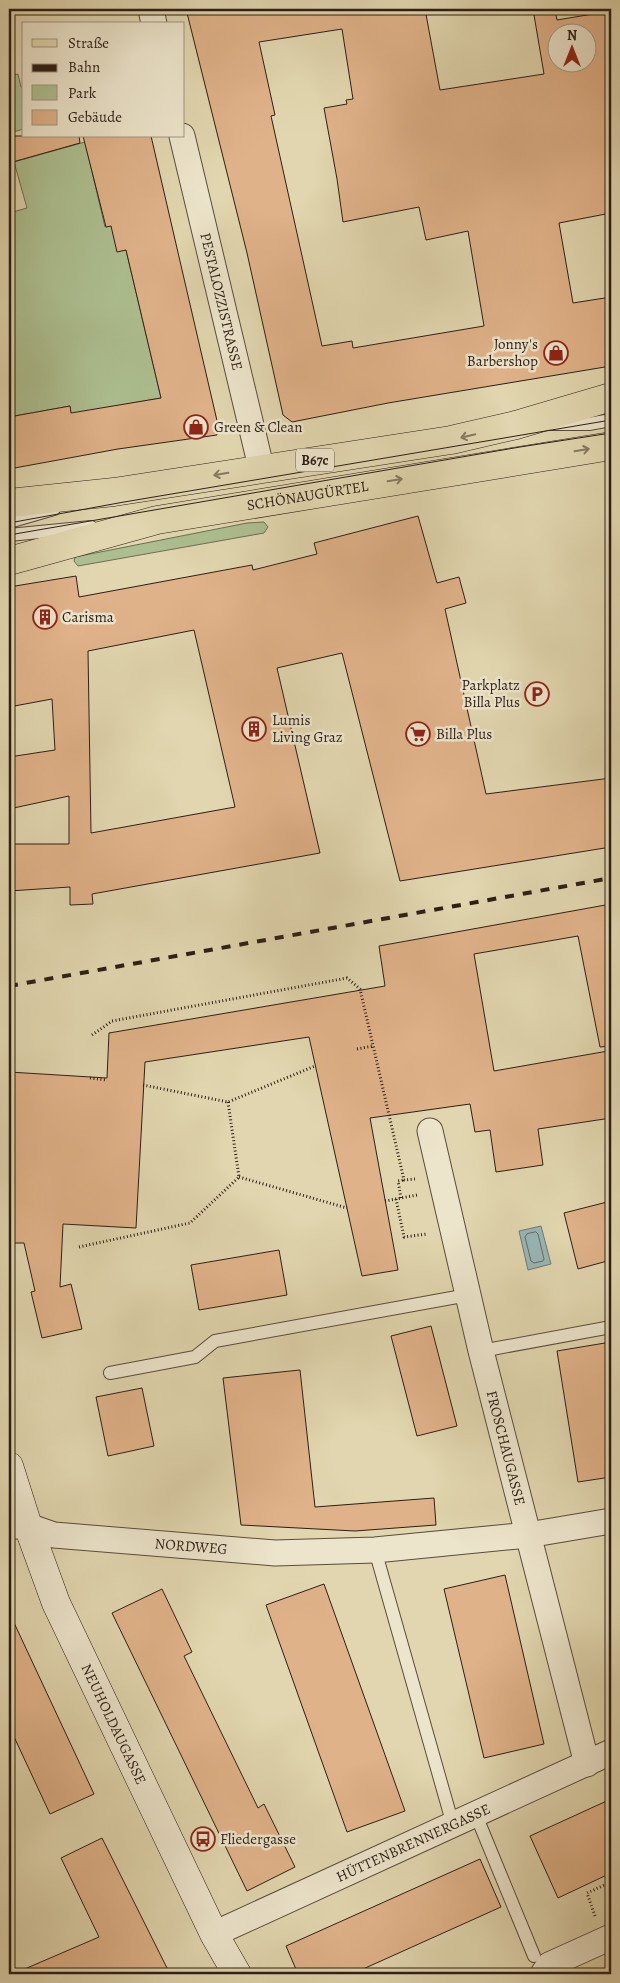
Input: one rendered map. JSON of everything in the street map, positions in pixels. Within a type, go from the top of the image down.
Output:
[{"type":"main road","name":"B67c","points":[[9,503],[114,492],[450,440],[516,425],[611,397]]},
{"type":"main road","name":"SCHÖNAUGÜRTEL","points":[[9,561],[157,520],[611,446]]},
{"type":"street","points":[[151,9],[154,22]]},
{"type":"street","name":"PESTALOZZISTRASSE","points":[[182,138],[261,468]]},
{"type":"street","name":"FROSCHAUGASSE","points":[[430,1130],[481,1351],[587,1764]]},
{"type":"street","name":"NEUHOLDAUGASSE","points":[[9,1466],[18,1526],[214,1934],[237,1974]]},
{"type":"street","name":"NORDWEG","points":[[18,1526],[54,1535],[275,1553],[375,1550],[528,1535],[611,1521]]},
{"type":"street","name":"HÜTTENBRENNERGASSE","points":[[214,1934],[611,1752]]},
{"type":"street","points":[[539,1965],[549,1965],[604,1940]]},
{"type":"lane","points":[[516,425],[589,424],[611,420]]},
{"type":"lane","points":[[9,522],[114,492]]},
{"type":"lane","points":[[9,535],[157,520]]},
{"type":"lane","points":[[110,1374],[194,1357],[215,1341],[468,1295]]},
{"type":"lane","points":[[481,1351],[611,1327]]},
{"type":"lane","points":[[375,1550],[453,1825]]},
{"type":"lane","points":[[476,1815],[539,1965]]},
{"type":"path","points":[[92,1035],[112,1021],[347,978],[360,989],[404,1180]]},
{"type":"path","points":[[357,1049],[373,1046]]},
{"type":"path","points":[[143,1085],[228,1102],[315,1066]]},
{"type":"path","points":[[90,1078],[107,1080]]},
{"type":"path","points":[[228,1102],[239,1177]]},
{"type":"path","points":[[239,1177],[347,1208]]},
{"type":"path","points":[[79,1246],[190,1223],[239,1177]]},
{"type":"path","points":[[401,1198],[398,1181],[418,1178]]},
{"type":"path","points":[[386,1201],[422,1194]]},
{"type":"path","points":[[396,1199],[404,1237],[431,1233]]},
{"type":"path","points":[[604,1940],[587,1894],[611,1882]]},
{"type":"green space","points":[[18,74],[22,87],[22,130],[9,133],[9,76]]},
{"type":"green space","points":[[85,142],[105,227],[111,225],[126,250],[161,398],[71,414],[70,406],[9,417],[9,213],[27,208],[14,162]]},
{"type":"green space","points":[[264,522],[268,527],[264,533],[78,566],[74,561],[75,557],[247,523]]},
{"type":"water","points":[[541,1226],[551,1264],[528,1270],[519,1231]]},
{"type":"building","points":[[186,9],[425,9],[440,90],[544,74],[533,9],[555,9],[557,20],[611,11],[611,213],[559,223],[573,303],[611,297],[611,366],[388,403],[292,422],[283,415],[247,253]],"holes":[[[342,29],[353,99],[346,100],[347,104],[324,108],[343,222],[419,207],[426,240],[468,231],[484,326],[353,348],[352,341],[322,346],[271,116],[275,115],[259,42]]]},
{"type":"building","points":[[9,136],[22,136],[22,138],[79,138],[80,143],[9,163]]},
{"type":"building","points":[[84,138],[151,138],[218,425],[217,435],[118,449],[9,469],[9,417],[70,406],[71,413],[161,398],[126,250],[117,252],[111,226],[106,227]]},
{"type":"building","points":[[418,516],[437,583],[459,577],[466,603],[445,609],[486,794],[611,778],[611,847],[400,881],[342,653],[277,668],[320,853],[92,894],[93,904],[70,905],[70,887],[9,891],[9,844],[69,844],[69,796],[9,809],[9,757],[55,750],[52,699],[9,707],[9,587],[76,576],[79,597],[252,565],[253,570],[317,554],[314,543]],"holes":[[[194,630],[235,807],[91,833],[88,651]]]},
{"type":"building","points":[[611,904],[611,1046],[600,1047],[578,936],[474,954],[494,1071],[608,1051],[611,1070],[611,1118],[538,1129],[543,1165],[496,1172],[490,1130],[475,1132],[470,1104],[370,1118],[398,1270],[362,1276],[309,1037],[145,1062],[136,1228],[63,1224],[60,1287],[71,1284],[82,1329],[42,1338],[31,1292],[35,1291],[24,1243],[9,1243],[9,1072],[107,1078],[109,1033],[385,986],[379,946]]},
{"type":"building","points":[[611,1201],[611,1260],[578,1269],[564,1213]]},
{"type":"building","points":[[279,1250],[287,1295],[199,1310],[191,1265]]},
{"type":"building","points":[[431,1326],[457,1426],[417,1436],[391,1336]]},
{"type":"building","points":[[611,1342],[611,1477],[578,1482],[557,1351]]},
{"type":"building","points":[[300,1370],[315,1507],[434,1498],[436,1525],[355,1531],[241,1525],[223,1378]]},
{"type":"building","points":[[142,1388],[154,1446],[108,1456],[96,1397]]},
{"type":"building","points":[[505,1575],[544,1744],[484,1758],[444,1589]]},
{"type":"building","points":[[324,1584],[405,1811],[347,1832],[266,1605]]},
{"type":"building","points":[[162,1589],[192,1652],[184,1656],[258,1808],[264,1804],[295,1867],[247,1891],[112,1613]]},
{"type":"building","points":[[9,1612],[94,1794],[50,1814],[9,1726]]},
{"type":"building","points":[[611,1799],[611,1873],[558,1898],[530,1836]]},
{"type":"building","points":[[102,1838],[170,1974],[13,1974],[99,1937],[61,1858]]},
{"type":"building","points":[[480,1859],[501,1907],[352,1974],[298,1974],[286,1946]]},
{"type":"tram line","points":[[9,523],[611,420]]},
{"type":"tram line","points":[[9,535],[611,433]]},
{"type":"railway","points":[[9,986],[611,878]]},
{"type":"place","name":"Jonny's Barbershop","points":[[556,353]]},
{"type":"place","name":"Green & Clean","points":[[196,427]]},
{"type":"place","name":"Carisma","points":[[45,617]]},
{"type":"place","name":"Parkplatz Billa Plus","points":[[537,694]]},
{"type":"place","name":"Lumis Living Graz","points":[[254,729]]},
{"type":"place","name":"Billa Plus","points":[[418,734]]},
{"type":"place","name":"Fliedergasse","points":[[203,1839]]}]
